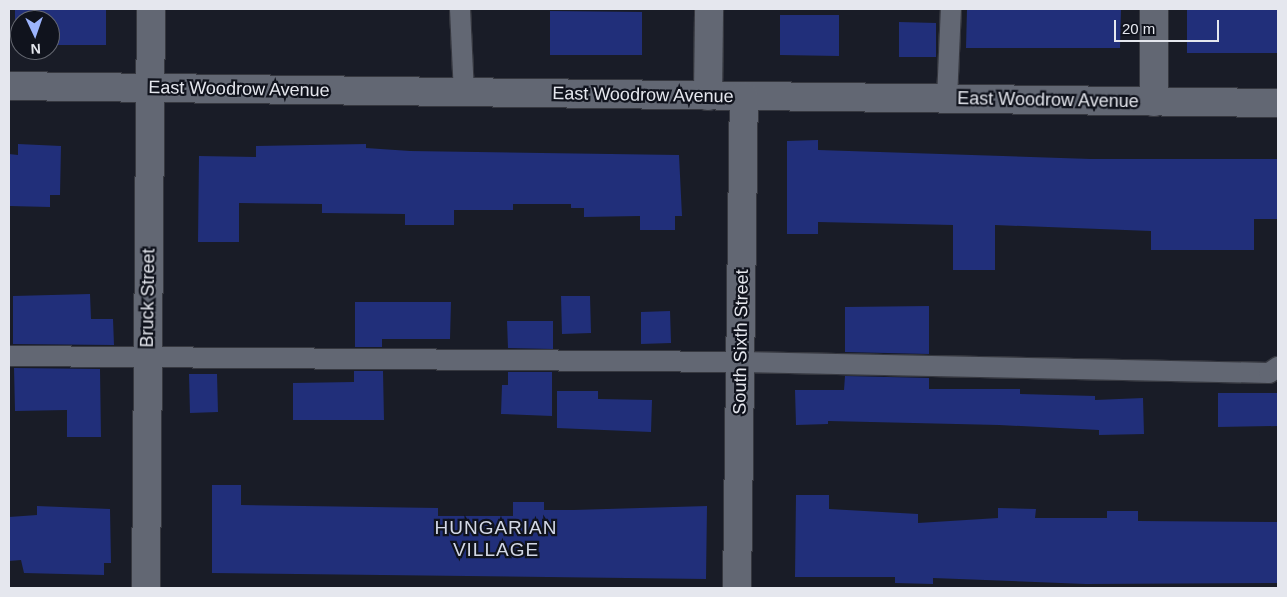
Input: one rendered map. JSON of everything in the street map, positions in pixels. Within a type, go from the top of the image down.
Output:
[{"type":"street","name":"Bruck Street","points":[[146,588],[151,9]]},
{"type":"street","points":[[708,96],[709,9]]},
{"type":"street","points":[[1154,9],[1154,102]]},
{"type":"street","name":"East Woodrow Avenue","points":[[9,86],[1278,103]]},
{"type":"street","name":"South Sixth Street","points":[[737,588],[744,96]]},
{"type":"lane","points":[[460,9],[464,93]]},
{"type":"lane","points":[[947,99],[951,9]]},
{"type":"lane","points":[[9,356],[741,362],[1269,372],[1278,366]]},
{"type":"building","points":[[106,9],[106,45],[60,45],[60,10],[15,10]]},
{"type":"building","points":[[967,9],[1121,9],[1120,48],[966,48]]},
{"type":"building","points":[[1187,9],[1278,9],[1278,53],[1187,53]]},
{"type":"building","points":[[550,11],[642,12],[642,55],[550,55]]},
{"type":"building","points":[[780,15],[839,15],[839,56],[780,55]]},
{"type":"building","points":[[899,22],[936,23],[936,57],[899,57]]},
{"type":"building","points":[[818,140],[818,150],[1091,159],[1278,159],[1278,219],[1254,219],[1254,250],[1151,250],[1151,231],[995,225],[995,270],[953,270],[953,225],[818,222],[818,234],[787,234],[787,141]]},
{"type":"building","points":[[18,144],[61,146],[60,195],[50,195],[50,207],[9,206],[9,154],[18,155]]},
{"type":"building","points":[[366,144],[366,148],[410,151],[679,155],[682,216],[675,216],[675,230],[640,230],[640,216],[584,217],[584,208],[571,208],[571,204],[513,204],[513,210],[454,210],[454,225],[405,225],[405,214],[322,213],[322,204],[239,203],[239,242],[198,242],[199,156],[256,157],[256,146]]},
{"type":"building","points":[[90,294],[91,319],[113,319],[114,345],[13,344],[13,296]]},
{"type":"building","points":[[561,296],[590,296],[591,333],[562,334]]},
{"type":"building","points":[[355,302],[451,302],[450,339],[382,339],[382,347],[355,347]]},
{"type":"building","points":[[929,306],[929,354],[845,352],[845,307]]},
{"type":"building","points":[[670,311],[671,343],[641,344],[641,312]]},
{"type":"building","points":[[507,321],[553,321],[553,349],[508,348]]},
{"type":"building","points":[[14,368],[100,369],[101,437],[67,437],[67,410],[15,411]]},
{"type":"building","points":[[354,371],[383,371],[384,420],[293,420],[293,383],[354,382]]},
{"type":"building","points":[[508,372],[552,372],[552,416],[501,414],[502,385],[508,385]]},
{"type":"building","points":[[189,374],[217,374],[218,412],[190,413]]},
{"type":"building","points":[[845,376],[929,378],[929,389],[1020,389],[1020,394],[1095,396],[1095,400],[1143,398],[1144,434],[1099,435],[1099,430],[999,425],[828,421],[828,424],[796,425],[795,390],[844,390]]},
{"type":"building","points":[[557,391],[598,391],[598,399],[652,400],[651,432],[557,428]]},
{"type":"building","points":[[1218,393],[1278,393],[1278,426],[1218,427]]},
{"type":"building","points":[[212,485],[241,485],[241,505],[438,508],[438,516],[513,516],[513,502],[544,502],[544,510],[707,506],[706,579],[212,573]]},
{"type":"building","points":[[796,495],[829,495],[829,509],[918,514],[918,523],[998,518],[998,508],[1036,509],[1035,518],[1107,518],[1107,511],[1138,511],[1138,521],[1278,522],[1278,583],[1086,584],[933,578],[933,584],[895,583],[895,577],[795,577]]},
{"type":"building","points":[[37,506],[110,509],[111,563],[104,563],[104,575],[24,573],[21,560],[9,561],[9,517],[37,515]]},
{"type":"district","name":"HUNGARIAN VILLAGE","points":[[496,539]]}]
